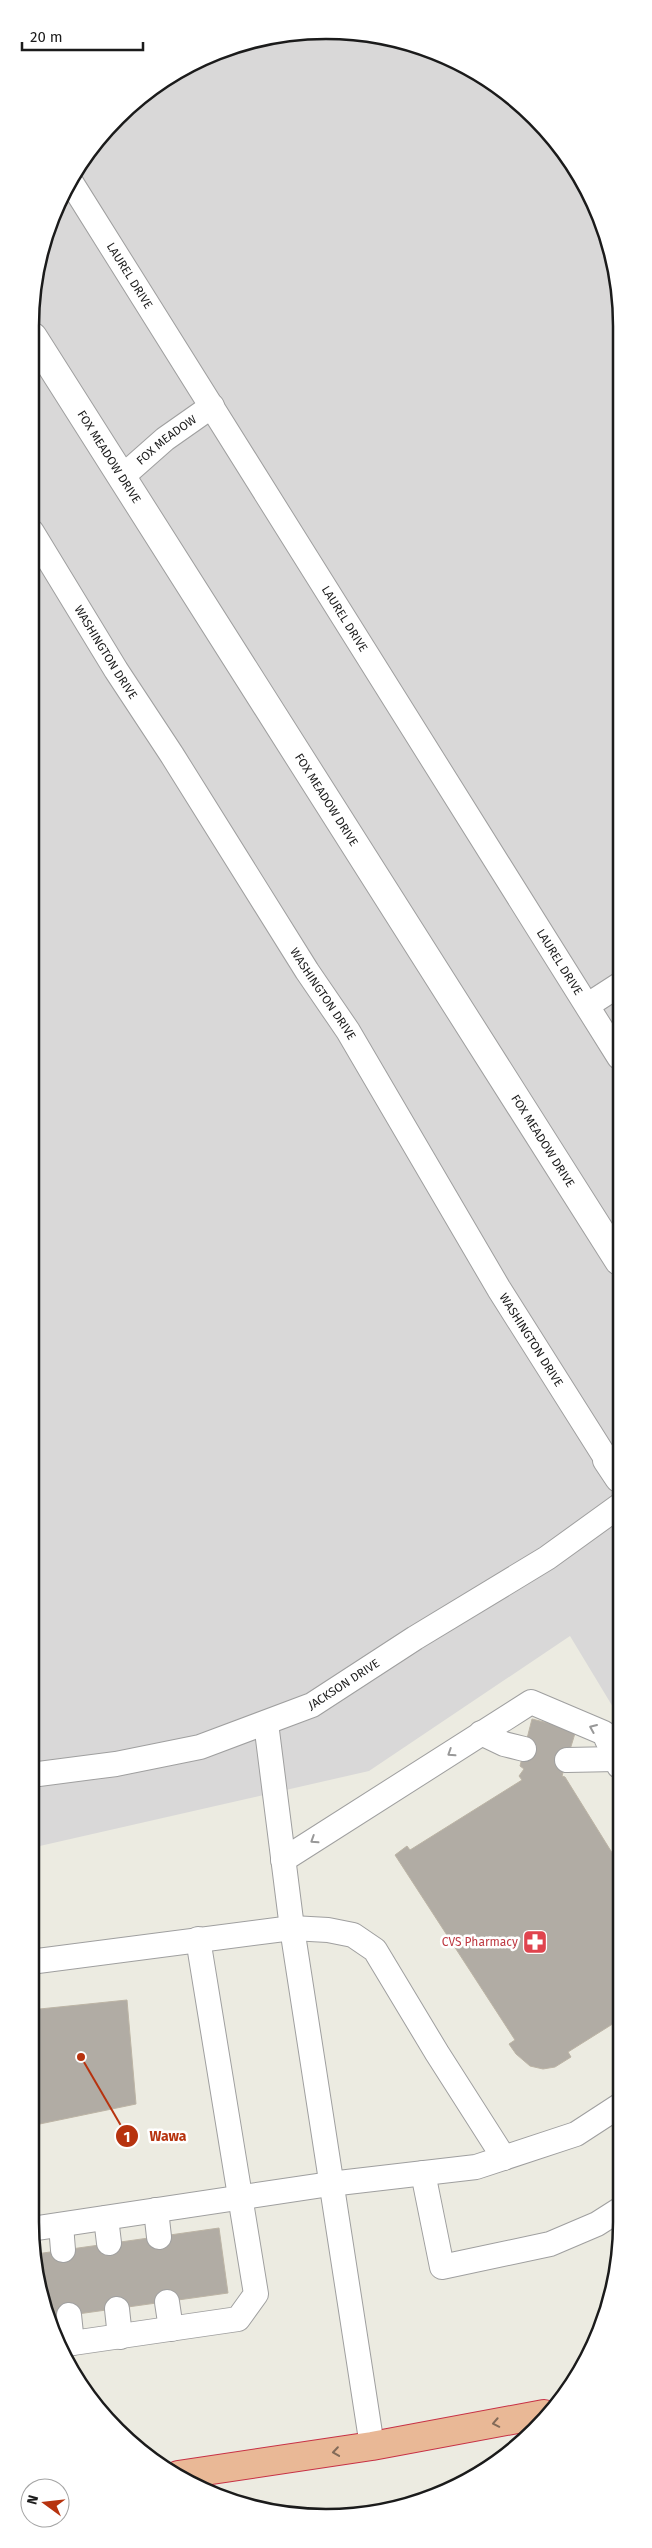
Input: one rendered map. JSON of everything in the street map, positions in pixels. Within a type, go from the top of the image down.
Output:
[{"type":"highway","points":[[187,2474],[372,2446],[538,2415]]},
{"type":"street","name":"FOX MEADOW DRIVE","points":[[39,349],[122,476],[613,1250]]},
{"type":"lane","name":"LAUREL DRIVE","points":[[74,187],[613,1046]]},
{"type":"lane","name":"FOX MEADOW","points":[[122,476],[165,439],[212,406]]},
{"type":"lane","name":"WASHINGTON DRIVE","points":[[39,544],[116,670],[172,755],[307,971],[348,1031],[499,1289],[613,1469]]},
{"type":"lane","points":[[588,1006],[613,990]]},
{"type":"lane","name":"JACKSON DRIVE","points":[[39,1775],[116,1764],[200,1747],[312,1704],[415,1638],[547,1558],[613,1511]]},
{"type":"lane","points":[[283,1860],[531,1702],[604,1733],[613,1752]]},
{"type":"lane","points":[[266,1723],[292,1928],[330,2184],[372,2446]]},
{"type":"lane","points":[[481,1733],[504,1744],[524,1749]]},
{"type":"lane","points":[[567,1760],[613,1762]]},
{"type":"lane","points":[[39,1961],[292,1928],[328,1930],[353,1935],[374,1950],[504,2158]]},
{"type":"lane","points":[[69,2315],[66,2344],[238,2320],[256,2294],[198,1939]]},
{"type":"lane","points":[[39,2228],[330,2184],[476,2167],[576,2134],[613,2110]]},
{"type":"lane","points":[[423,2173],[442,2266],[550,2244],[597,2224],[613,2214]]},
{"type":"lane","points":[[156,2210],[159,2237]]},
{"type":"lane","points":[[106,2218],[109,2244]]},
{"type":"lane","points":[[61,2225],[63,2250]]},
{"type":"lane","points":[[168,2302],[171,2329]]},
{"type":"lane","points":[[117,2309],[120,2336]]},
{"type":"shaded area","points":[[307,39],[363,41],[418,54],[470,77],[515,110],[554,151],[584,199],[598,234],[608,270],[613,307],[613,1707],[570,1636],[369,1771],[39,1846],[39,307],[41,289],[54,234],[68,199],[87,166],[123,123],[166,87],[199,68],[234,54],[270,44]]},
{"type":"building","name":"CVS Pharmacy","points":[[532,1719],[576,1730],[562,1776],[565,1777],[613,1854],[613,2024],[568,2052],[571,2057],[555,2067],[543,2069],[530,2066],[516,2054],[509,2044],[515,2040],[395,1855],[407,1846],[410,1850],[522,1780],[519,1776],[524,1769],[520,1766]]},
{"type":"building","points":[[127,2000],[136,2104],[39,2124],[39,2009]]},
{"type":"building","points":[[219,2228],[228,2293],[55,2317],[44,2278],[40,2253]]},
{"type":"place","name":"CVS Pharmacy","points":[[535,1942]]},
{"type":"place","name":"Wawa","points":[[81,2057]]}]
